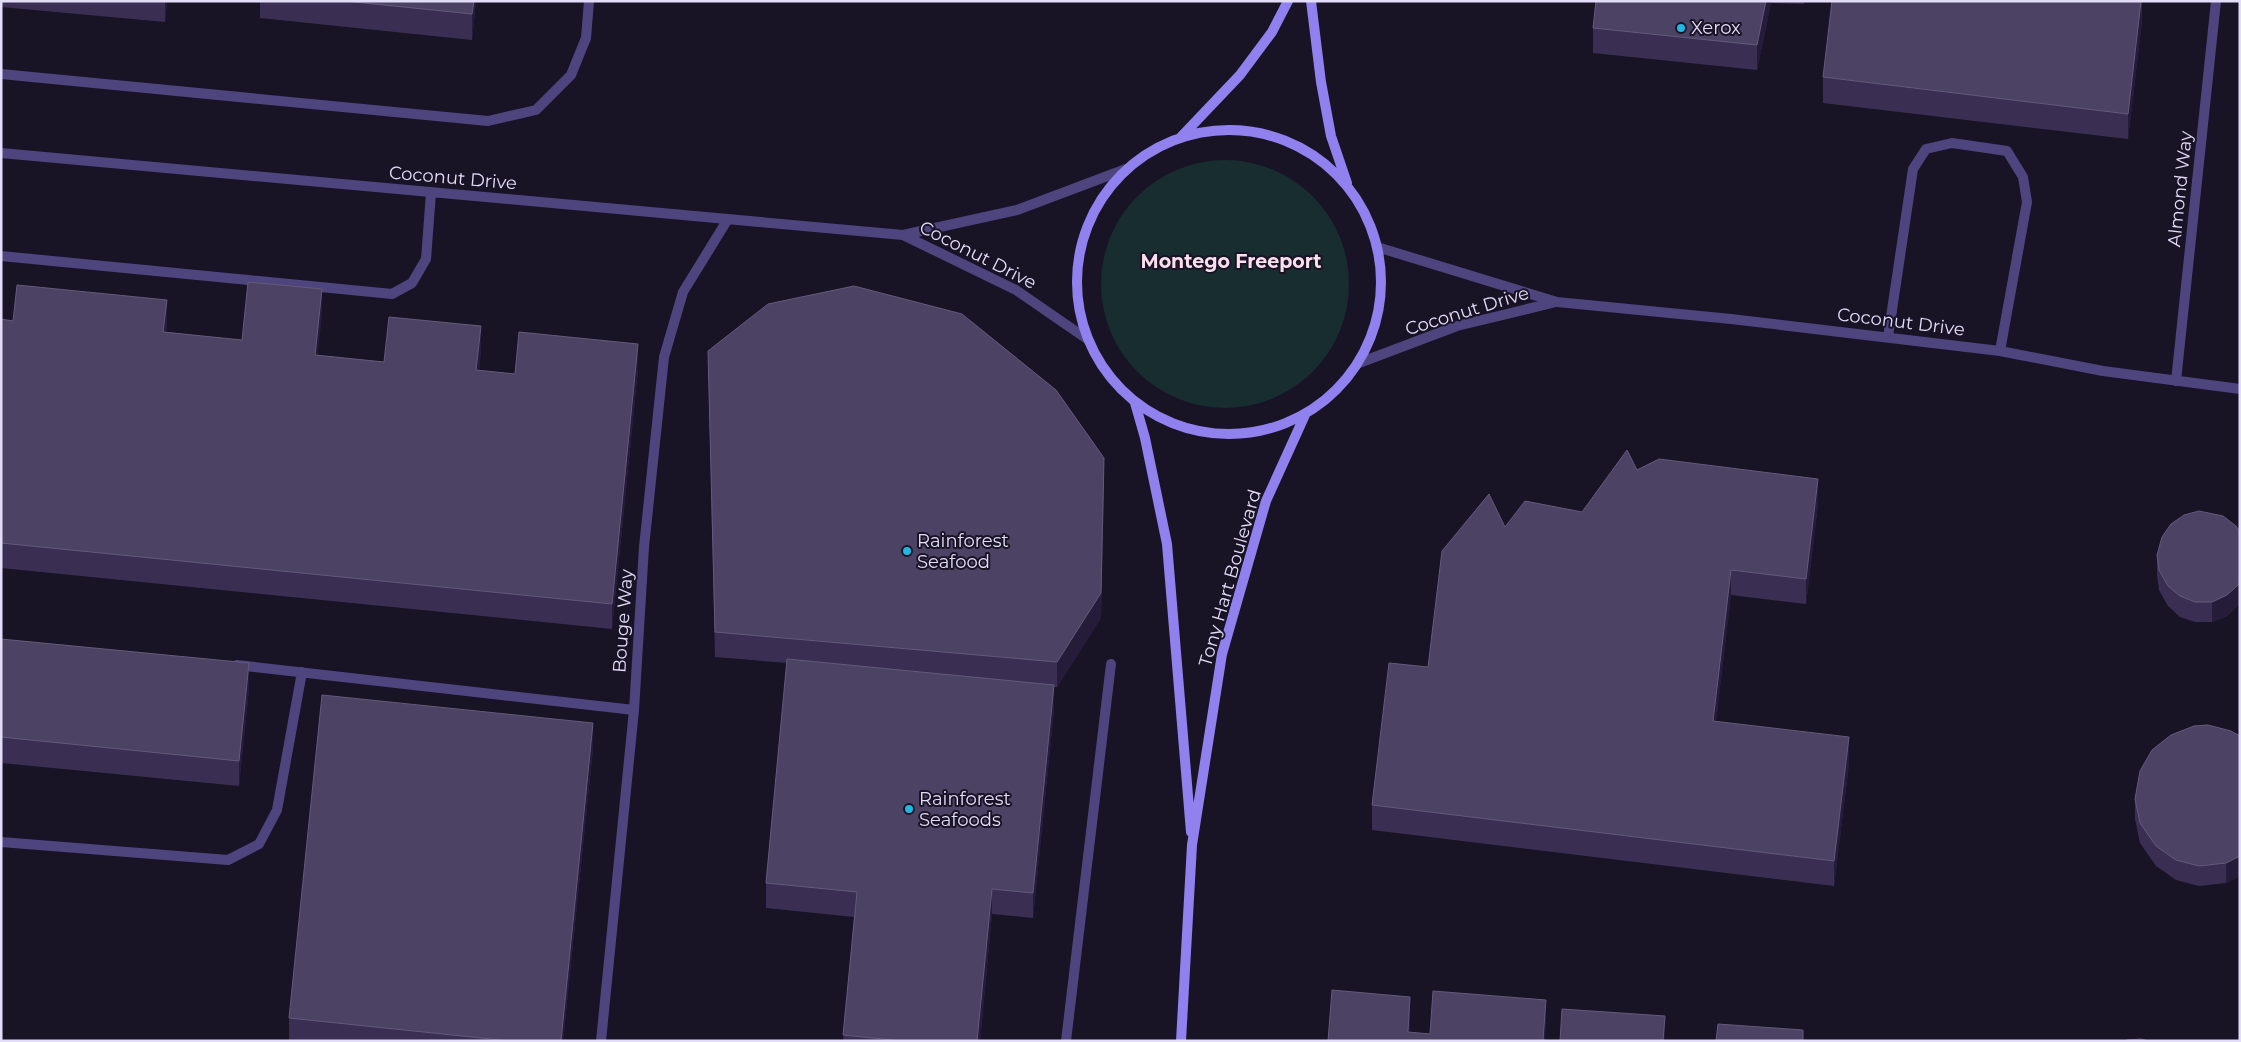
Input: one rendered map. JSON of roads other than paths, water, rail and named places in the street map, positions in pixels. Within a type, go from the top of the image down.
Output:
[{"type":"street","points":[[1181,137],[1240,75],[1272,32],[1288,1]]},
{"type":"street","points":[[1311,1],[1321,82],[1331,136],[1349,187],[1366,215],[1377,247],[1381,287],[1375,327],[1359,363],[1335,392],[1305,415],[1263,432],[1218,436],[1174,426],[1134,404],[1106,374],[1087,339],[1076,295],[1080,248],[1097,205],[1126,169],[1152,150],[1181,137],[1217,129],[1254,131],[1290,142],[1314,156],[1322,161],[1349,187]]},
{"type":"street","name":"Tony Hart Boulevard","points":[[1134,404],[1145,438],[1167,544],[1192,845]]},
{"type":"street","name":"Tony Hart Boulevard","points":[[1181,1041],[1192,845],[1222,654],[1266,501],[1305,415]]},
{"type":"lane","points":[[1,74],[488,121],[536,110],[570,75],[586,38],[589,1]]},
{"type":"lane","name":"Almond Way","points":[[2176,381],[2216,1]]},
{"type":"lane","points":[[1888,337],[1913,169],[1926,149],[1952,143],[2007,151],[2022,178],[2027,202],[2000,351]]},
{"type":"lane","name":"Coconut Drive","points":[[1,153],[903,235],[1017,210],[1126,169]]},
{"type":"lane","points":[[1,256],[392,294],[412,283],[426,258],[431,193]]},
{"type":"lane","name":"Bouge Way","points":[[601,1041],[634,710],[644,547],[664,357],[683,292],[728,219]]},
{"type":"lane","name":"Coconut Drive","points":[[903,235],[1016,290],[1087,339]]},
{"type":"lane","name":"Coconut Drive","points":[[1377,247],[1557,302],[1888,337],[2000,351],[2103,371],[2240,389]]},
{"type":"lane","name":"Coconut Drive","points":[[1359,363],[1457,326],[1557,302]]},
{"type":"lane","points":[[224,664],[634,710]]},
{"type":"lane","points":[[1066,1041],[1111,664]]},
{"type":"lane","points":[[1,842],[228,860],[259,844],[277,810],[302,672]]},
{"type":"place","name":"Xerox","points":[[1681,28]]},
{"type":"place","name":"Rainforest Seafood","points":[[907,551]]},
{"type":"place","name":"Rainforest Seafoods","points":[[909,809]]},
{"type":"district","name":"Montego Freeport","points":[[1231,261]]}]
